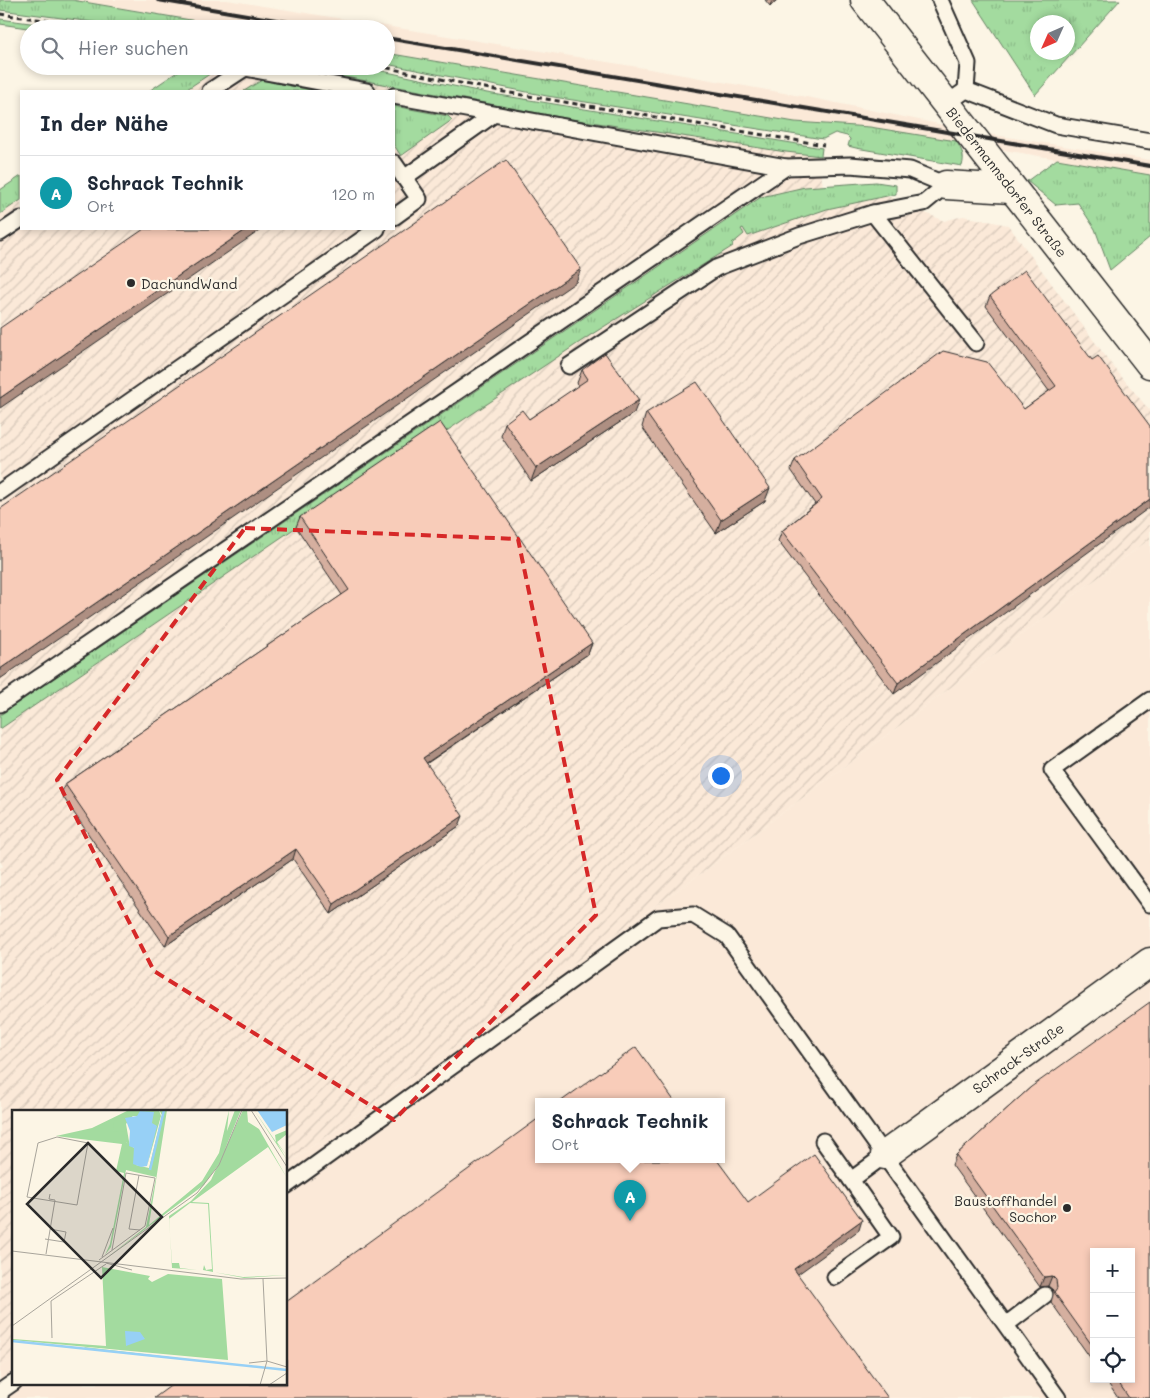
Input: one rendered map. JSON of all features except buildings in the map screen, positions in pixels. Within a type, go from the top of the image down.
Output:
[{"type":"main road","name":"Biedermannsdorfer Straße","points":[[865,0],[956,97],[1011,189],[1150,364]]},
{"type":"main road","points":[[946,185],[1011,189]]},
{"type":"main road","name":"Schrack-Straße","points":[[885,1155],[1150,962]]},
{"type":"lane","points":[[940,0],[968,63],[956,97],[1056,125],[1150,141]]},
{"type":"lane","points":[[212,90],[234,75]]},
{"type":"lane","points":[[277,75],[341,89],[354,90]]},
{"type":"lane","points":[[395,96],[786,167],[850,165],[910,170],[946,185],[924,203],[873,213],[799,236],[716,268],[569,366]]},
{"type":"lane","points":[[404,178],[492,115]]},
{"type":"lane","points":[[395,165],[419,199],[395,216]]},
{"type":"lane","points":[[0,704],[786,167]]},
{"type":"lane","points":[[873,213],[976,343]]},
{"type":"lane","points":[[0,233],[20,220]]},
{"type":"lane","points":[[0,492],[376,230]]},
{"type":"lane","points":[[1150,700],[1052,770],[1150,904]]},
{"type":"lane","points":[[288,1185],[658,918],[693,915],[727,936],[1007,1324],[1058,1398]]},
{"type":"lane","points":[[823,1141],[891,1237],[835,1277]]},
{"type":"lane","points":[[850,1180],[885,1155]]},
{"type":"lane","points":[[1007,1324],[1045,1295]]},
{"type":"lane","points":[[0,1397],[1,1391],[12,1383]]},
{"type":"path","points":[[0,14],[44,20]]},
{"type":"path","points":[[395,70],[513,94],[822,144],[850,165]]},
{"type":"highlighted area","points":[[245,528],[518,539],[596,915],[394,1120],[154,971],[57,780]]},
{"type":"shaded area","points":[[72,0],[227,0],[350,20],[191,20]]},
{"type":"shaded area","points":[[395,27],[644,68],[812,98],[982,133],[1150,160],[1150,175],[870,127],[795,122],[395,55]]},
{"type":"shaded area","points":[[173,75],[372,75],[817,150],[823,186],[876,191],[944,221],[963,216],[1008,225],[1112,365],[1150,411],[1150,539],[703,872],[288,1164],[288,1110],[12,1110],[12,1359],[0,1367],[0,868],[3,866],[0,861],[0,190],[20,177],[20,230],[395,230],[395,90],[150,90]]},
{"type":"shaded area","points":[[1150,539],[1150,1398],[0,1398],[0,1367],[12,1359],[12,1386],[288,1386],[288,1164],[703,872]]},
{"type":"green space","points":[[0,0],[72,0],[191,20],[77,20],[0,10]]},
{"type":"green space","points":[[973,0],[1120,0],[1075,50],[1075,15],[1030,15],[1030,60],[1066,60],[1035,95]]},
{"type":"green space","points":[[0,19],[20,22],[20,27],[0,24]]},
{"type":"green space","points":[[395,55],[795,122],[870,127],[956,141],[962,153],[963,162],[962,166],[856,148],[848,146],[850,139],[847,136],[835,133],[823,139],[547,96],[395,66]]},
{"type":"green space","points":[[395,74],[487,93],[822,148],[821,156],[786,152],[565,118],[334,75]]},
{"type":"green space","points":[[173,75],[208,75],[186,90],[150,90]]},
{"type":"green space","points":[[262,80],[311,90],[246,90]]},
{"type":"green space","points":[[395,106],[448,116],[452,120],[401,156],[395,147]]},
{"type":"green space","points":[[1057,159],[1150,175],[1150,237],[1110,270],[1095,229],[1078,203],[1056,205],[1027,181]]},
{"type":"green space","points":[[20,177],[20,201],[0,214],[0,190]]},
{"type":"green space","points":[[876,182],[896,185],[896,194],[827,209],[748,236],[743,228],[741,229],[744,234],[732,244],[733,246],[589,336],[439,436],[436,432],[0,729],[0,715],[761,197],[805,187]]},
{"type":"railway","points":[[158,0],[277,20]]},
{"type":"railway","points":[[395,40],[1150,166]]},
{"type":"place","name":"DachundWand","points":[[131,283]]},
{"type":"place","name":"Baustoffhandel Sochor","points":[[1067,1208]]},
{"type":"place","name":"Schrack Technik","points":[[630,1221]]}]
